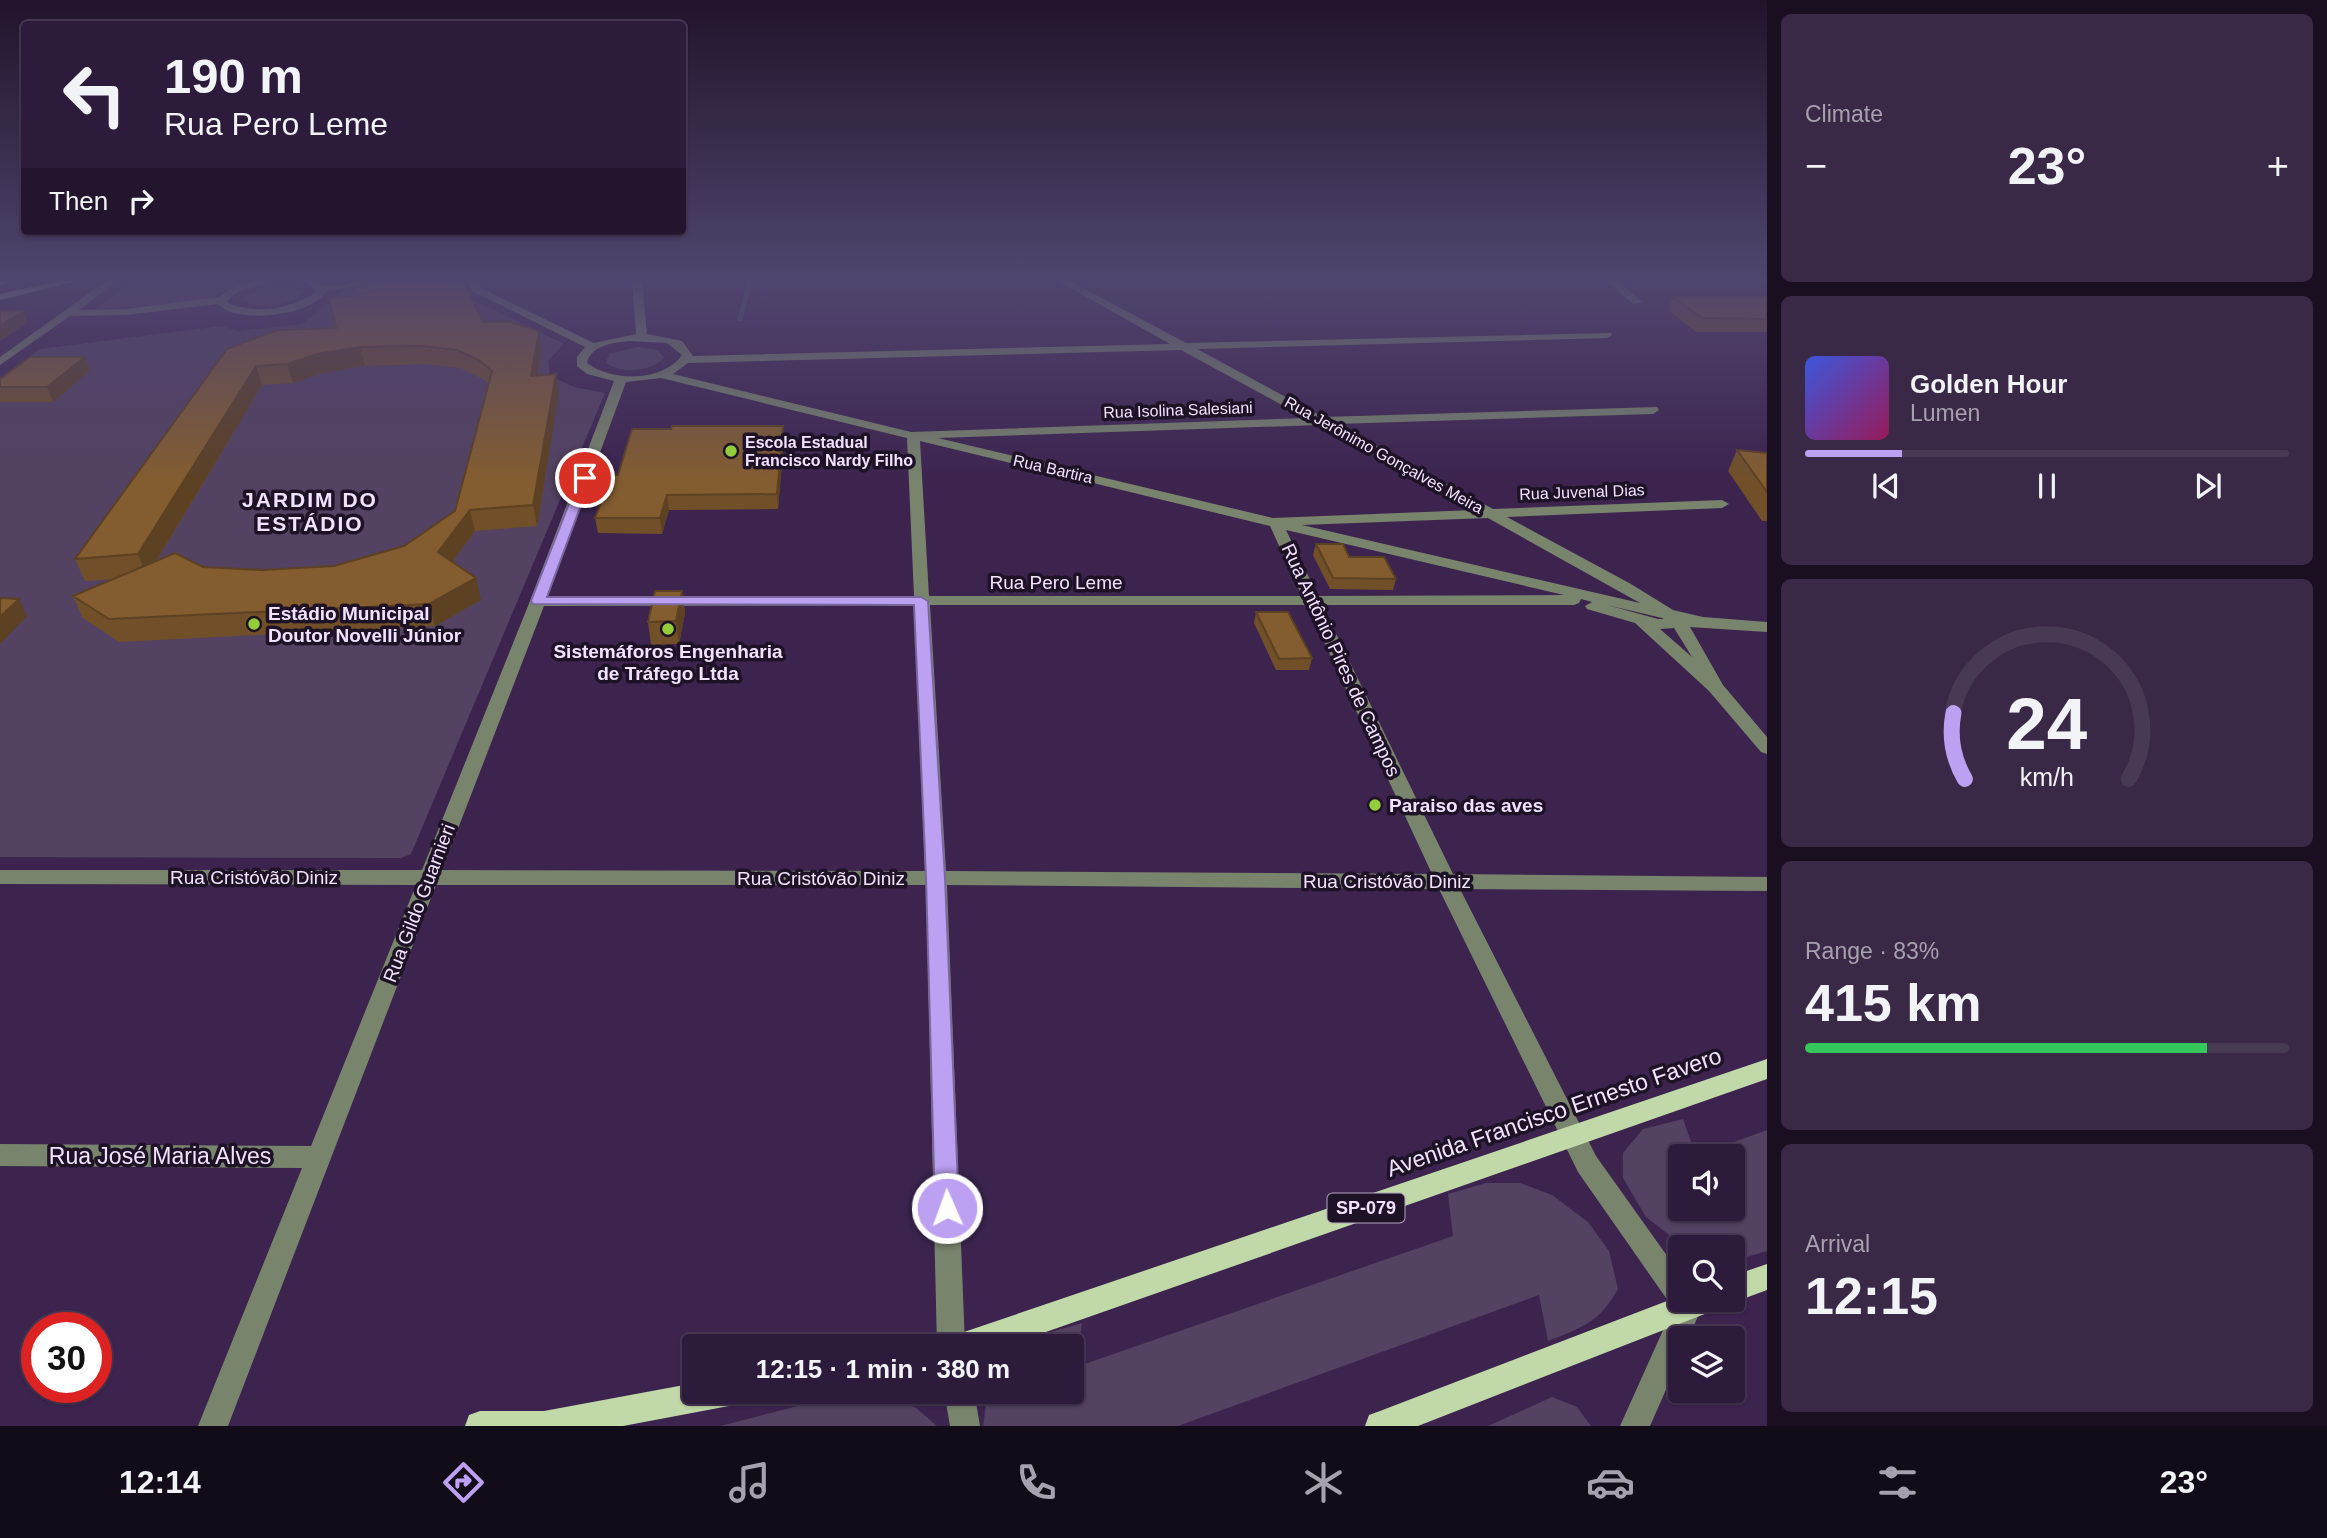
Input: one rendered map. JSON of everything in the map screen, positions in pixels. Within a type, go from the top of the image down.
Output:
[{"type":"main road","name":"Avenida Francisco Ernesto Favero","points":[[999,1334],[1767,1069]]},
{"type":"main road","points":[[1745,1285],[1767,1277]]},
{"type":"main road","points":[[1380,1426],[1668,1309]]},
{"type":"main road","points":[[480,1426],[544,1426],[682,1400]]},
{"type":"street","points":[[0,362],[19,348]]},
{"type":"street","points":[[593,348],[581,358],[586,370],[621,379],[661,375],[687,360],[1165,348]]},
{"type":"street","points":[[683,348],[688,355],[687,360]]},
{"type":"street","name":"Rua Jerônimo Gonçalves Meira","points":[[1187,348],[1554,547],[1673,618],[1691,639],[1715,687]]},
{"type":"street","name":"Rua Bartira","points":[[661,375],[1445,564],[1641,620],[1669,626],[1673,618],[1623,602],[1445,564]]},
{"type":"street","name":"Rua Gildo Guarnieri","points":[[213,1426],[538,601],[621,379]]},
{"type":"street","name":"Rua Isolina Salesiani","points":[[913,435],[1653,410]]},
{"type":"street","points":[[913,435],[936,878],[951,1334]]},
{"type":"street","name":"Rua Juvenal Dias","points":[[1275,522],[1722,504]]},
{"type":"street","name":"Rua Antônio Pires de Campos","points":[[1275,522],[1446,881],[1587,1164],[1668,1273]]},
{"type":"street","name":"Rua Jerônimo Gonçalves Meira","points":[[1554,547],[1623,602],[1715,687],[1767,748]]},
{"type":"street","name":"Rua Pero Leme","points":[[538,601],[1574,600]]},
{"type":"street","points":[[1673,618],[1767,627]]},
{"type":"street","name":"Rua Cristóvão Diniz","points":[[0,877],[936,878],[1767,884]]},
{"type":"street","name":"Rua José Maria Alves","points":[[0,1155],[321,1157]]},
{"type":"street","points":[[1635,1426],[1684,1312]]},
{"type":"street","points":[[961,1404],[965,1426]]},
{"type":"shaded area","name":"Estádio Municipal Doutor Novelli Júnior","points":[[561,348],[548,361],[550,376],[574,387],[605,393],[411,854],[401,858],[0,857],[0,378],[40,349]]},
{"type":"shaded area","points":[[642,348],[658,350],[664,358],[644,369],[628,370],[606,363],[609,354]]},
{"type":"shaded area","points":[[1683,1119],[1692,1144],[1668,1144],[1668,1221],[1745,1221],[1745,1144],[1729,1144],[1767,1130],[1767,1251],[1745,1257],[1745,1235],[1669,1235],[1646,1217],[1623,1178],[1623,1153],[1643,1129]]},
{"type":"shaded area","points":[[1486,1183],[1520,1183],[1552,1195],[1588,1222],[1609,1251],[1618,1289],[1597,1317],[1548,1341],[1539,1295],[1178,1426],[983,1426],[986,1404],[1084,1404],[1084,1364],[1453,1236],[1448,1194]]},
{"type":"shaded area","points":[[1082,1323],[1080,1334],[1044,1334]]},
{"type":"shaded area","points":[[1552,1397],[1577,1407],[1591,1426],[1488,1426]]},
{"type":"shaded area","points":[[806,1404],[904,1404],[915,1407],[937,1426],[720,1426]]},
{"type":"building","points":[[357,348],[317,354],[287,364],[256,366],[138,554],[75,559],[227,349]]},
{"type":"building","points":[[435,348],[536,348],[531,376],[556,374],[533,505],[470,510],[438,552],[476,578],[429,604],[109,619],[73,596],[175,553],[203,567],[262,570],[334,566],[404,546],[455,511],[492,371],[479,360],[457,350]]},
{"type":"building","points":[[30,357],[85,357],[47,387],[0,387],[0,379]]},
{"type":"building","points":[[672,426],[783,426],[777,494],[667,495],[660,518],[595,518],[612,475],[618,475],[632,429],[671,429]]},
{"type":"building","points":[[1737,450],[1767,453],[1767,492]]},
{"type":"building","points":[[1316,544],[1343,544],[1349,557],[1384,557],[1396,579],[1333,578]]},
{"type":"building","points":[[655,591],[682,591],[676,621],[648,622]]},
{"type":"building","points":[[0,598],[19,599],[0,617]]},
{"type":"building","points":[[1256,612],[1288,612],[1312,658],[1279,659]]},
{"type":"place","name":"Escola Estadual Francisco Nardy Filho","points":[[731,451]]},
{"type":"place","name":"Estádio Municipal Doutor Novelli Júnior","points":[[254,624]]},
{"type":"place","name":"Sistemáforos Engenharia de Tráfego Ltda","points":[[668,629]]},
{"type":"place","name":"Paraiso das aves","points":[[1375,805]]},
{"type":"district","name":"JARDIM DO ESTÁDIO","points":[[310,511]]},
{"type":"route","points":[[585,478],[538,601],[921,601],[936,878],[947,1208]]}]
